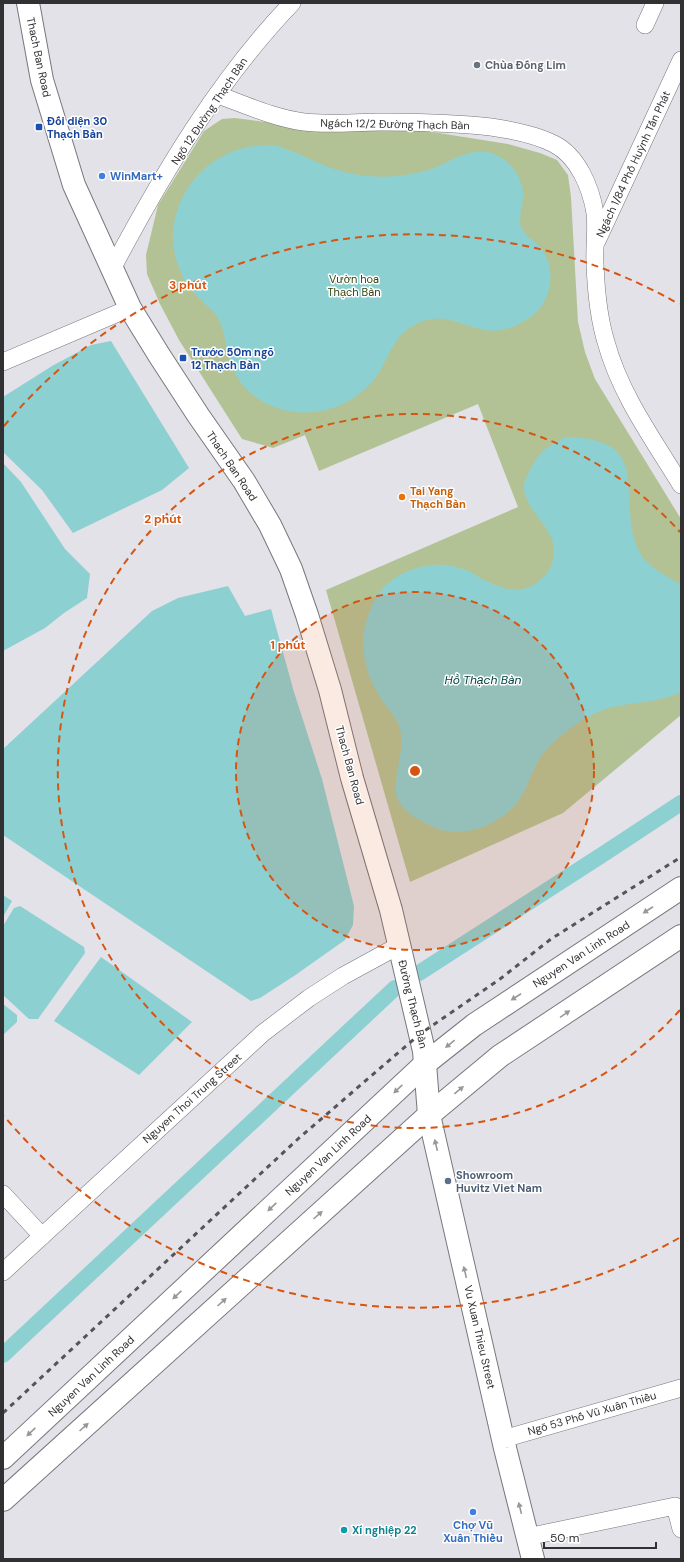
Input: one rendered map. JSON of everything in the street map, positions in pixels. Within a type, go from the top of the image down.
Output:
[{"type":"main road","name":"Thach Ban Road","points":[[28,3],[42,80],[74,184],[130,308],[198,415],[244,481],[270,525],[291,569],[330,690],[352,778],[390,910],[398,946]]},
{"type":"main road","name":"Nguyen Van Linh Road","points":[[3,1458],[426,1063],[474,1025],[681,888]]},
{"type":"main road","points":[[3,1500],[429,1115],[500,1056],[681,936]]},
{"type":"main road","name":"Đường Thạch Bàn","points":[[398,946],[419,1026],[426,1063],[429,1115]]},
{"type":"main road","name":"Vu Xuan Thieu Street","points":[[429,1115],[532,1559]]},
{"type":"street","name":"Ngõ 12 Đường Thạch Bàn","points":[[112,269],[139,218],[218,94],[255,45],[292,3]]},
{"type":"street","points":[[645,26],[655,3]]},
{"type":"street","name":"Ngách 1/84 Phố Huỳnh Tấn Phát","points":[[594,246],[681,60]]},
{"type":"street","name":"Ngách 12/2 Đường Thạch Bàn","points":[[218,94],[281,118],[304,122],[444,123],[515,131],[555,144],[569,155],[578,168],[591,198],[595,214],[594,246],[600,322],[613,365],[627,395],[681,485]]},
{"type":"street","points":[[3,362],[130,308]]},
{"type":"street","name":"Nguyen Thoi Trung Street","points":[[3,1272],[263,1033],[309,998],[343,976],[398,946]]},
{"type":"street","points":[[3,1194],[42,1236]]},
{"type":"street","name":"Ngõ 53 Phố Vũ Xuân Thiều","points":[[503,1439],[681,1388]]},
{"type":"street","points":[[527,1537],[676,1506],[681,1529]]},
{"type":"green space","name":"Vườn hoa Thạch Bàn","points":[[235,118],[324,130],[389,129],[426,131],[508,144],[540,153],[557,160],[568,175],[571,197],[578,322],[585,352],[595,379],[681,519],[681,715],[563,813],[410,882],[326,590],[518,507],[478,404],[319,471],[305,435],[273,448],[242,439],[179,340],[160,304],[147,274],[146,255],[158,205],[204,131],[222,119]]},
{"type":"water","points":[[275,145],[332,168],[354,174],[377,177],[400,176],[423,171],[474,152],[487,152],[500,157],[515,171],[519,177],[523,190],[520,217],[522,229],[541,248],[549,265],[550,284],[544,302],[539,310],[526,320],[501,330],[488,330],[445,319],[428,320],[419,323],[408,329],[399,337],[381,369],[365,389],[350,400],[334,408],[312,412],[297,412],[283,410],[258,398],[247,389],[238,378],[231,365],[223,330],[218,318],[187,284],[181,272],[175,253],[173,235],[176,216],[182,199],[192,183],[204,169],[220,158],[242,148]]},
{"type":"water","points":[[111,341],[189,468],[162,490],[73,533],[42,490],[3,452],[3,397],[52,366],[91,345]]},
{"type":"water","name":"Hồ Thạch Bàn","points":[[565,437],[594,440],[612,448],[623,460],[628,475],[632,531],[639,551],[647,562],[664,575],[681,585],[681,692],[658,700],[623,705],[599,711],[588,717],[564,734],[542,755],[521,797],[505,814],[484,827],[472,830],[460,832],[436,828],[421,821],[406,810],[399,802],[396,795],[401,748],[400,729],[395,718],[376,691],[367,667],[363,643],[367,618],[376,598],[384,587],[402,574],[423,566],[444,565],[455,567],[468,571],[500,587],[517,590],[525,589],[540,580],[550,569],[554,550],[552,540],[548,532],[526,498],[524,484],[531,468],[541,453],[549,446]]},
{"type":"water","points":[[3,463],[21,482],[65,549],[90,574],[87,598],[45,628],[3,651]]},
{"type":"water","points":[[228,586],[245,616],[271,609],[294,692],[322,779],[354,906],[353,925],[345,940],[294,976],[260,998],[251,1001],[3,835],[3,749],[152,611],[178,598]]},
{"type":"water","points":[[3,895],[12,901],[3,917]]},
{"type":"water","points":[[20,906],[84,947],[85,953],[38,1019],[29,1019],[3,995],[3,926],[14,908]]},
{"type":"water","points":[[101,957],[192,1022],[139,1075],[54,1021]]},
{"type":"water","points":[[3,1004],[17,1015],[17,1022],[3,1035]]},
{"type":"waterway","points":[[419,973],[681,803]]},
{"type":"waterway","points":[[3,1355],[395,988]]},
{"type":"railway","points":[[3,1413],[299,1138],[420,1034],[500,979],[551,939],[681,857]]},
{"type":"place","name":"Chùa Đống Lim","points":[[477,65]]},
{"type":"place","name":"Đối diện 30 Thạch Bàn","points":[[39,127]]},
{"type":"place","name":"WinMart+","points":[[102,176]]},
{"type":"place","name":"Trước 50m ngõ 12 Thạch Bàn","points":[[183,358]]},
{"type":"place","name":"Tai Yang Thạch Bàn","points":[[402,497]]},
{"type":"place","name":"Showroom Huvitz Viet Nam","points":[[448,1181]]},
{"type":"place","name":"Chợ Vũ Xuân Thiều","points":[[473,1512]]},
{"type":"place","name":"Xí nghiệp 22","points":[[344,1530]]}]
